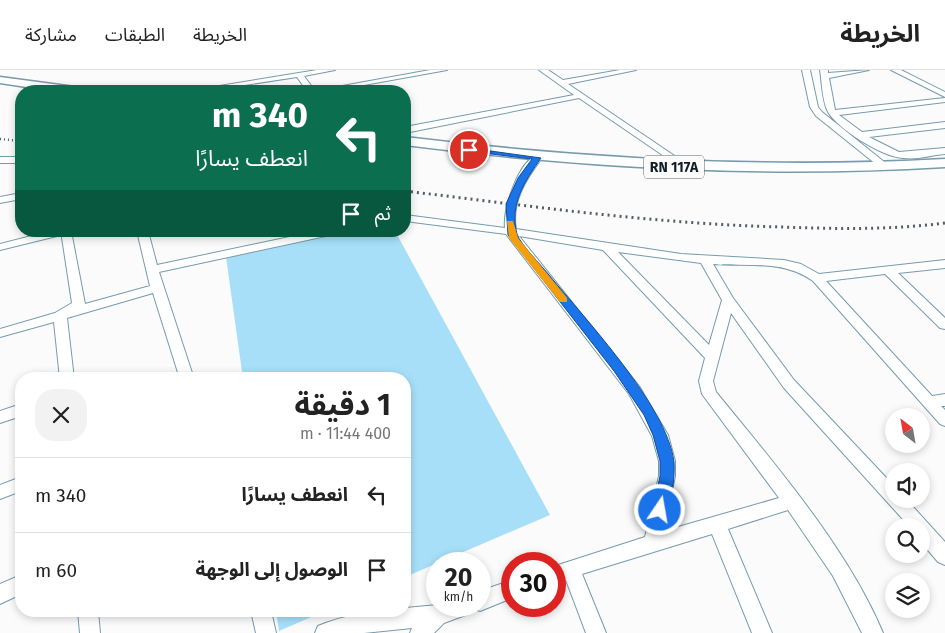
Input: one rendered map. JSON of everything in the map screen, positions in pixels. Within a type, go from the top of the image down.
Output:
[{"type":"main road","points":[[0,80],[34,85]]},
{"type":"main road","name":"RN 117A","points":[[411,143],[537,158],[686,167],[781,169],[885,167],[945,163]]},
{"type":"street","points":[[233,85],[331,70]]},
{"type":"street","points":[[354,85],[443,70]]},
{"type":"street","points":[[543,70],[686,167]]},
{"type":"street","points":[[561,83],[632,70]]},
{"type":"street","points":[[806,70],[814,107],[818,114],[885,167]]},
{"type":"street","points":[[865,70],[825,73],[833,113],[885,150],[900,155],[945,151]]},
{"type":"street","points":[[895,70],[945,95]]},
{"type":"street","points":[[299,75],[306,85]]},
{"type":"street","points":[[411,129],[579,96]]},
{"type":"street","points":[[833,113],[945,100]]},
{"type":"street","points":[[862,135],[945,125]]},
{"type":"street","points":[[537,158],[522,178],[510,204],[512,232],[514,238],[634,390],[660,435],[667,461],[667,476],[653,543]]},
{"type":"street","points":[[0,160],[15,160]]},
{"type":"street","points":[[0,200],[15,197]]},
{"type":"street","points":[[411,219],[705,260],[794,266],[811,273],[817,278],[945,420]]},
{"type":"street","points":[[0,247],[39,237]]},
{"type":"street","points":[[60,237],[79,305],[60,315]]},
{"type":"street","points":[[144,237],[156,288],[185,372]]},
{"type":"street","points":[[152,270],[307,237]]},
{"type":"street","points":[[606,247],[712,356]]},
{"type":"street","points":[[705,260],[728,300],[789,384],[885,488]]},
{"type":"street","points":[[817,278],[945,264]]},
{"type":"street","points":[[888,270],[945,325]]},
{"type":"street","points":[[0,333],[156,288]]},
{"type":"street","points":[[728,300],[706,380],[709,394],[765,464],[840,570],[873,633]]},
{"type":"street","points":[[60,315],[66,372]]},
{"type":"street","points":[[929,402],[945,400]]},
{"type":"street","points":[[0,417],[15,412]]},
{"type":"street","points":[[0,492],[15,486]]},
{"type":"street","points":[[566,571],[791,502]]},
{"type":"street","points":[[903,508],[913,518]]},
{"type":"street","points":[[717,524],[762,633]]},
{"type":"street","points":[[930,538],[945,556]]},
{"type":"street","points":[[566,578],[596,633]]},
{"type":"street","points":[[0,594],[15,587]]},
{"type":"street","points":[[325,633],[368,622],[426,616]]},
{"type":"street","points":[[89,617],[90,633]]},
{"type":"street","points":[[262,617],[266,633]]},
{"type":"street","points":[[420,633],[436,617]]},
{"type":"shaded area","points":[[321,237],[398,237],[550,515],[463,552],[426,552],[426,568],[411,574],[411,372],[242,372],[226,257]]},
{"type":"shaded area","points":[[277,617],[311,617],[279,631]]},
{"type":"railway","points":[[0,139],[15,140]]},
{"type":"railway","points":[[411,192],[593,214],[735,225],[864,228],[945,223]]},
{"type":"slow traffic","points":[[510,223],[514,238],[564,300]]},
{"type":"route","points":[[469,150],[537,158],[522,178],[510,204],[510,228],[512,235],[618,368],[649,413],[660,435],[667,461],[667,476],[660,510]]}]
